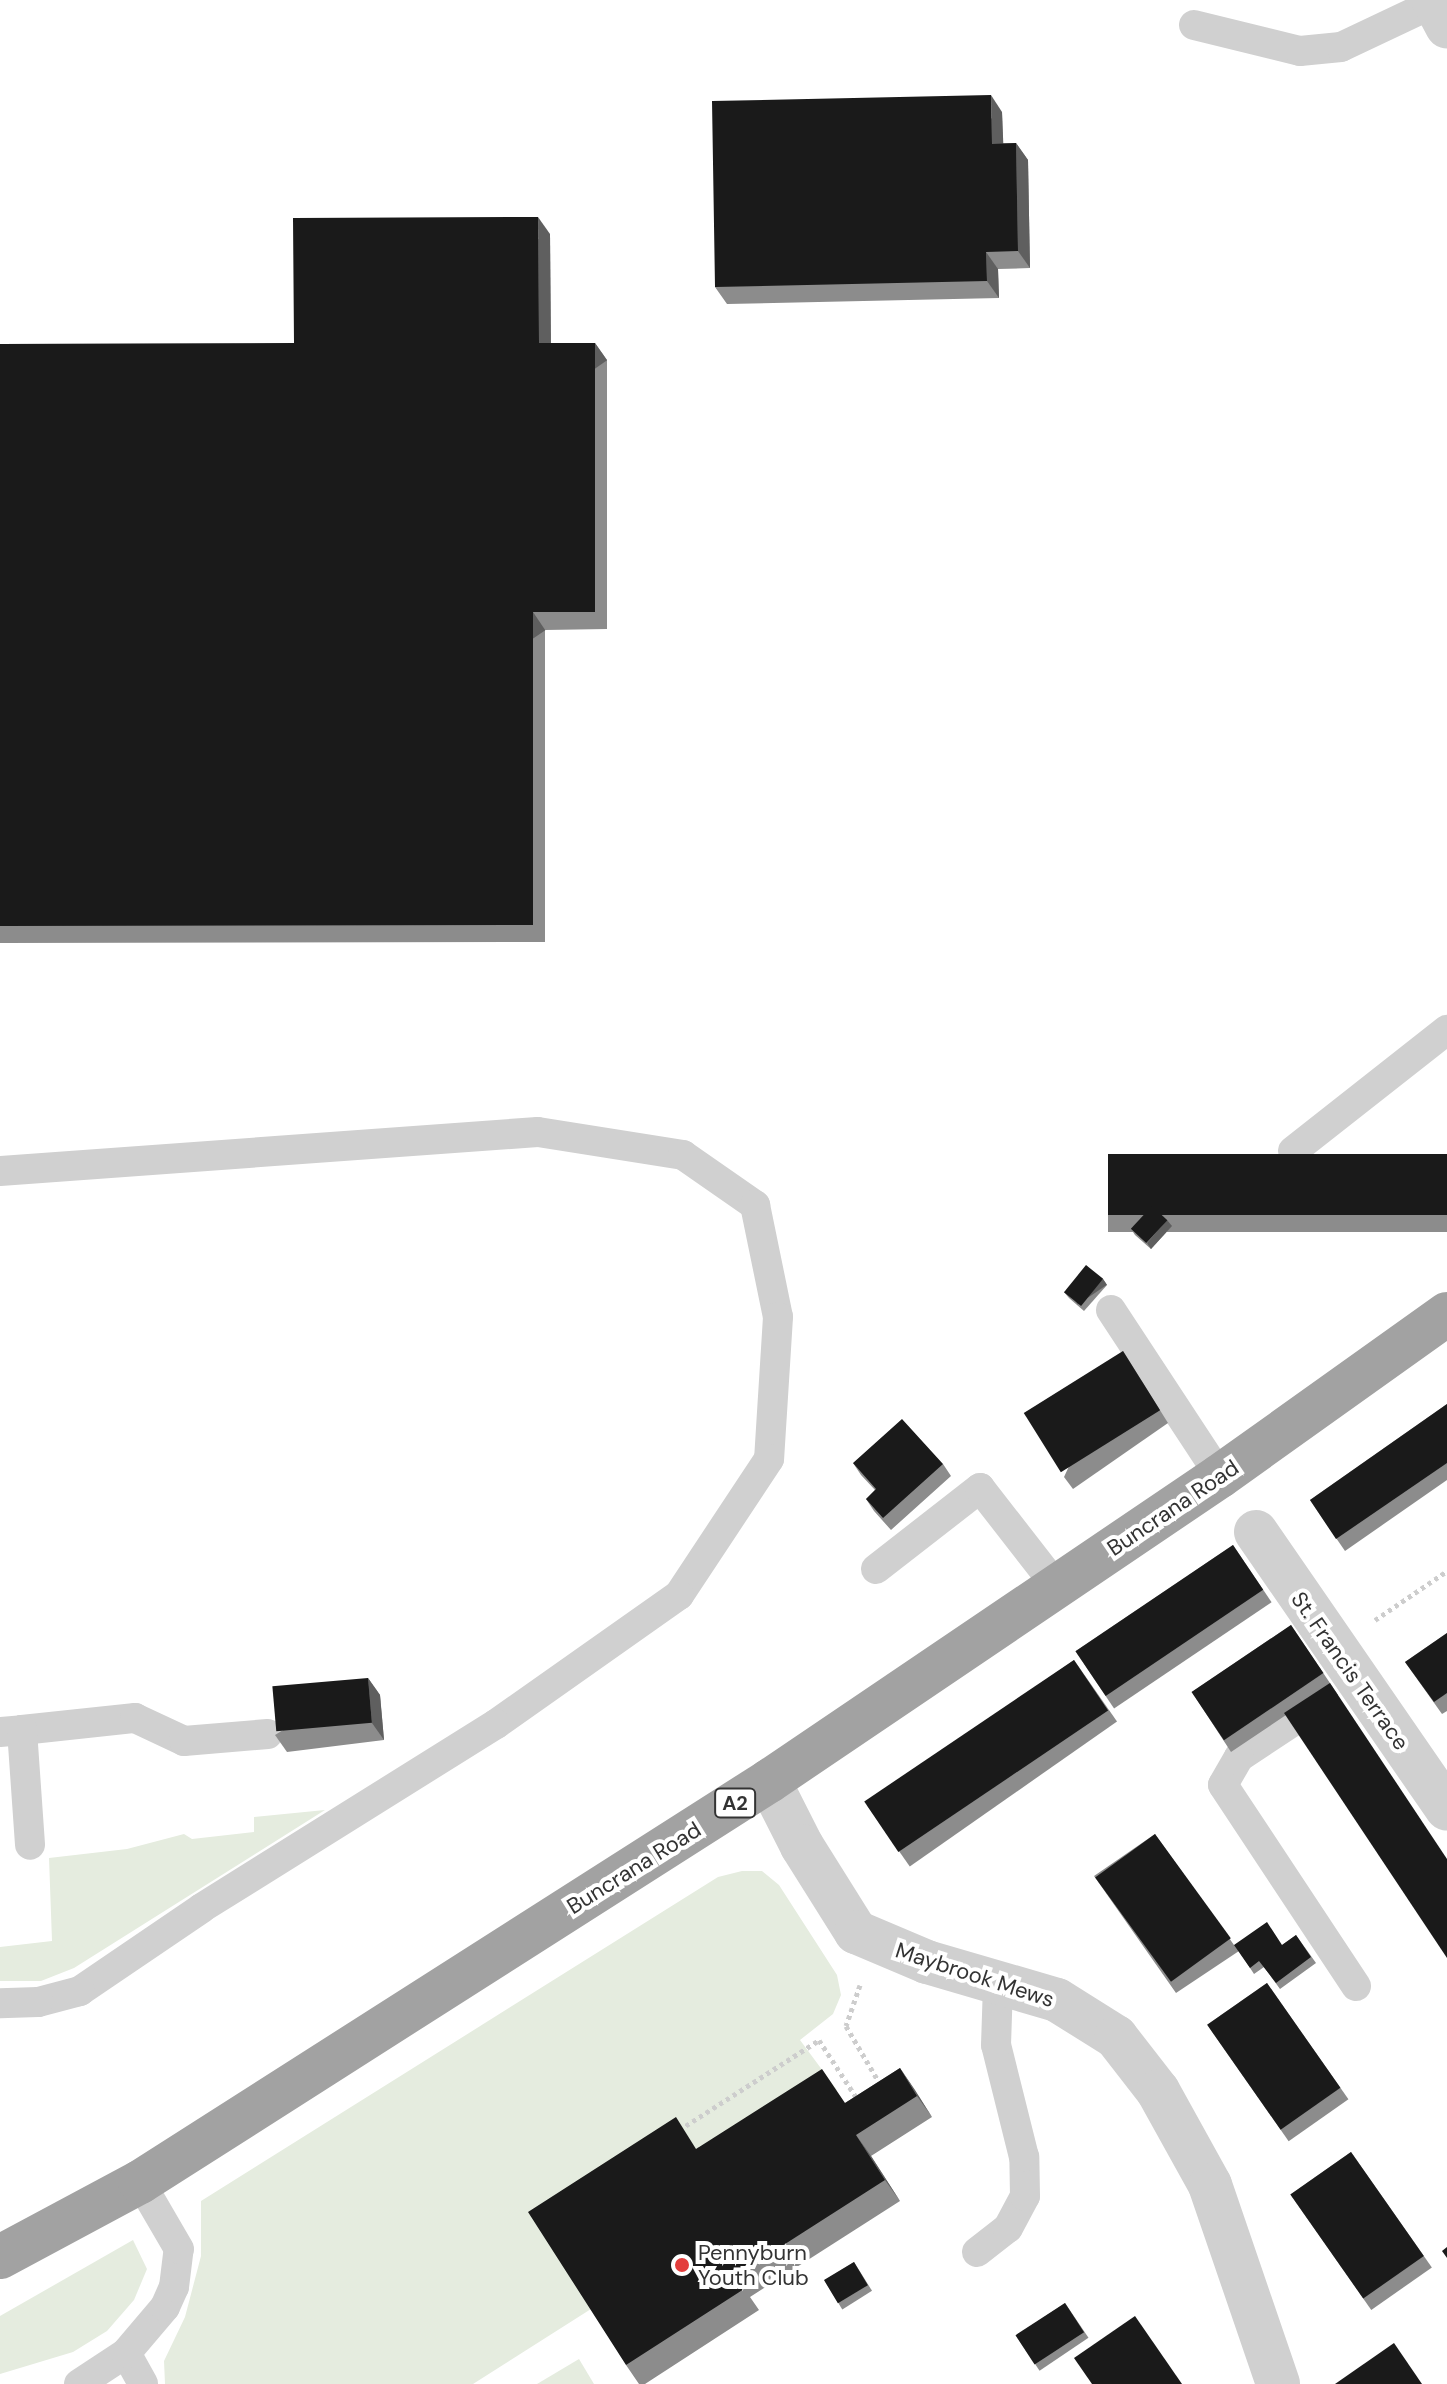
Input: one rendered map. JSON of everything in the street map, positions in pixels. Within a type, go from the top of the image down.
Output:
[{"type":"highway","name":"Buncrana Road","points":[[0,2257],[140,2182],[769,1781],[1220,1476],[1447,1314]]},
{"type":"street","name":"St. Francis Terrace","points":[[1256,1532],[1345,1665],[1444,1799]]},
{"type":"street","points":[[769,1781],[802,1846],[856,1932]]},
{"type":"street","name":"Maybrook Mews","points":[[856,1932],[998,1984],[1057,2000],[1116,2037],[1158,2091],[1210,2185],[1278,2384]]},
{"type":"lane","points":[[1194,25],[1300,51],[1341,47],[1438,9]]},
{"type":"lane","points":[[1293,1151],[1447,1030]]},
{"type":"lane","points":[[0,1171],[538,1132],[683,1155],[755,1205],[778,1317],[769,1459],[679,1595],[496,1724],[202,1908],[80,1991],[38,2002],[0,2003]]},
{"type":"lane","points":[[1111,1310],[1220,1476]]},
{"type":"lane","points":[[876,1569],[980,1488],[1057,1587]]},
{"type":"lane","points":[[1345,1665],[1239,1757],[1223,1785],[1356,1986]]},
{"type":"lane","points":[[30,1845],[11,1731],[135,1718],[184,1741],[268,1734]]},
{"type":"lane","points":[[977,2252],[1008,2228],[1025,2196],[1024,2157],[996,2045],[998,1984]]},
{"type":"lane","points":[[79,2384],[126,2353],[165,2307],[178,2267],[179,2249],[140,2182]]},
{"type":"lane","points":[[126,2353],[143,2384]]},
{"type":"path","points":[[1345,1665],[1447,1571]]},
{"type":"path","points":[[677,2132],[819,2040],[860,2102],[882,2087],[846,2026],[860,1983],[856,1932]]},
{"type":"shaded area","points":[[325,1810],[74,1968],[41,1981],[0,1981],[0,1947],[52,1941],[49,1858],[127,1849],[184,1834],[192,1839],[254,1832],[254,1817]]},
{"type":"shaded area","points":[[742,1871],[762,1871],[779,1885],[837,1975],[841,1995],[833,2014],[800,2040],[837,2090],[591,2309],[473,2384],[165,2384],[164,2361],[185,2317],[201,2256],[201,2201],[718,1877]]},
{"type":"shaded area","points":[[133,2240],[147,2269],[134,2300],[107,2331],[73,2352],[0,2374],[0,2316]]},
{"type":"shaded area","points":[[579,2359],[594,2384],[537,2384]]},
{"type":"building","points":[[991,95],[992,144],[1016,143],[1018,251],[986,252],[987,281],[715,287],[712,101]]},
{"type":"building","points":[[538,217],[539,343],[595,343],[595,612],[533,612],[533,925],[0,926],[0,344],[294,343],[293,218]]},
{"type":"building","points":[[1108,1154],[1447,1154],[1447,1215],[1108,1215]]},
{"type":"building","points":[[1152,1206],[1167,1220],[1146,1243],[1131,1229]]},
{"type":"building","points":[[1086,1265],[1103,1279],[1081,1306],[1064,1292]]},
{"type":"building","points":[[1123,1351],[1160,1410],[1061,1472],[1024,1413]]},
{"type":"building","points":[[1447,1404],[1447,1463],[1336,1539],[1310,1500]]},
{"type":"building","points":[[902,1419],[943,1464],[883,1518],[866,1499],[876,1489],[853,1463]]},
{"type":"building","points":[[1233,1545],[1263,1590],[1106,1696],[1075,1651]]},
{"type":"building","points":[[1291,1625],[1323,1673],[1224,1740],[1192,1692]]},
{"type":"building","points":[[1447,1633],[1447,1693],[1434,1702],[1405,1662]]},
{"type":"building","points":[[1074,1660],[1108,1711],[898,1852],[864,1801]]},
{"type":"building","points":[[368,1678],[372,1723],[276,1731],[272,1686]]},
{"type":"building","points":[[1330,1683],[1447,1859],[1447,1958],[1284,1713]]},
{"type":"building","points":[[1155,1834],[1231,1938],[1171,1982],[1095,1877]]},
{"type":"building","points":[[1267,1922],[1282,1945],[1296,1935],[1311,1957],[1276,1983],[1259,1961],[1250,1968],[1234,1945]]},
{"type":"building","points":[[1267,1983],[1340,2088],[1281,2130],[1207,2025]]},
{"type":"building","name":"Pennyburn Youth Club","points":[[900,2068],[917,2096],[856,2135],[885,2180],[735,2276],[744,2289],[626,2365],[528,2212],[676,2117],[696,2149],[822,2069],[845,2103]]},
{"type":"building","points":[[1351,2152],[1424,2256],[1363,2298],[1290,2194]]},
{"type":"building","points":[[854,2262],[868,2285],[838,2303],[824,2280]]},
{"type":"building","points":[[1065,2303],[1084,2332],[1035,2364],[1016,2335]]},
{"type":"building","points":[[1135,2316],[1182,2384],[1092,2384],[1074,2358]]},
{"type":"building","points":[[1394,2343],[1422,2384],[1335,2384]]},
{"type":"place","name":"Pennyburn Youth Club","points":[[682,2265]]}]
